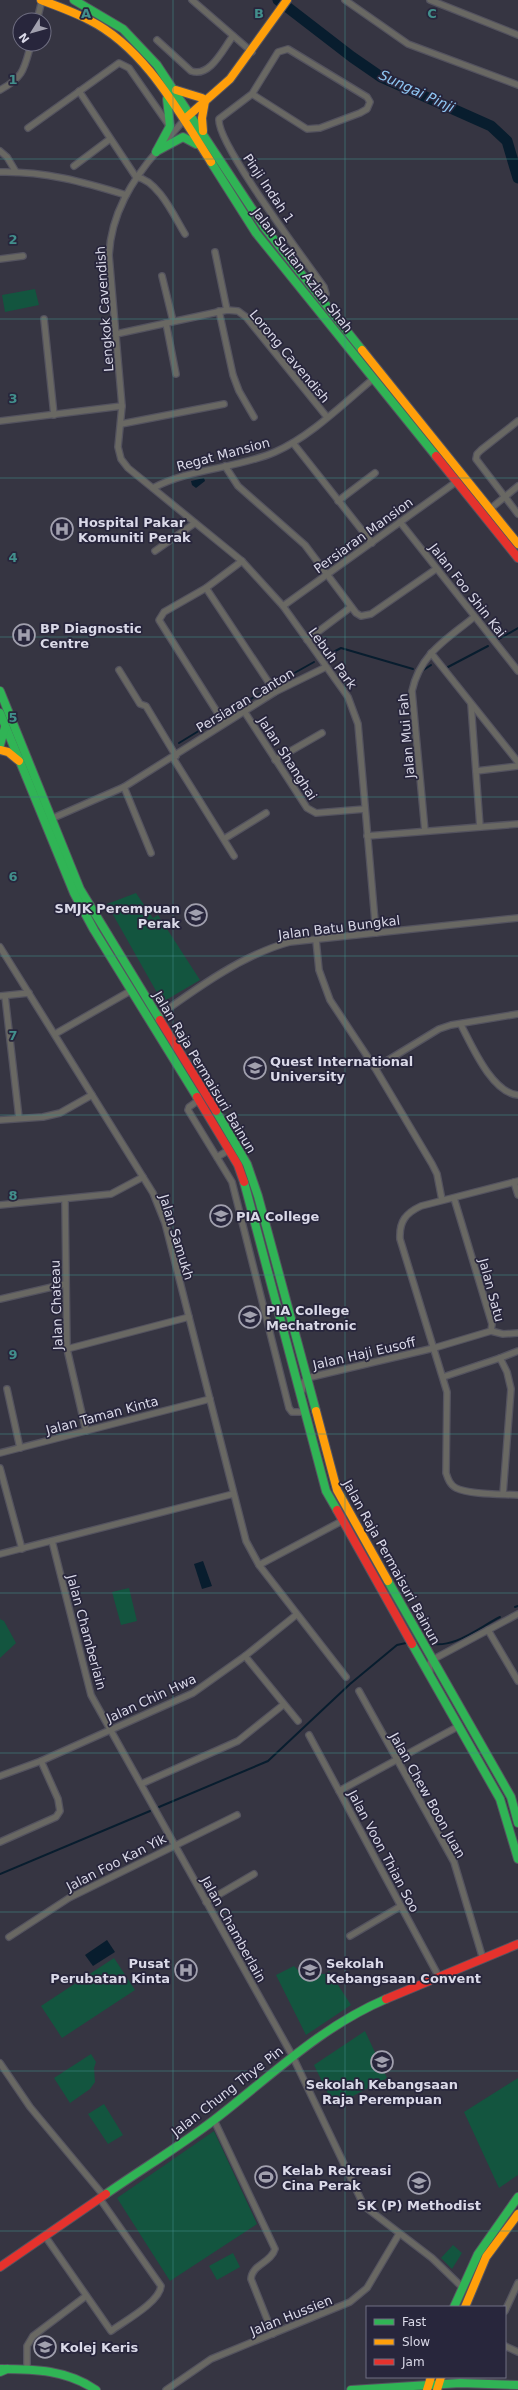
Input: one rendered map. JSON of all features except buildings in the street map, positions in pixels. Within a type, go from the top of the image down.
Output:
[{"type":"main road","name":"Jalan Sultan Azlan Shah","points":[[42,0],[90,20],[126,45],[141,60],[184,120],[201,149],[256,233],[518,558]]},
{"type":"main road","name":"Jalan Sultan Azlan Shah","points":[[74,0],[115,24],[136,41],[153,59],[176,90],[264,227],[518,544]]},
{"type":"main road","points":[[267,27],[283,0]]},
{"type":"main road","points":[[184,120],[189,111],[204,100],[249,50],[287,0]]},
{"type":"main road","points":[[176,90],[204,100]]},
{"type":"main road","points":[[156,152],[170,126],[166,94]]},
{"type":"main road","points":[[203,134],[202,118],[204,100]]},
{"type":"main road","points":[[156,152],[183,137],[191,140],[201,149]]},
{"type":"main road","points":[[490,509],[491,518],[518,553]]},
{"type":"main road","name":"Jalan Raja Permaisuri Bainun","points":[[0,691],[53,818],[80,889],[247,1164],[258,1196],[337,1490],[432,1660],[514,1795],[518,1823]]},
{"type":"main road","name":"Jalan Raja Permaisuri Bainun","points":[[0,714],[74,893],[238,1165],[250,1199],[326,1491],[500,1799],[518,1859]]},
{"type":"main road","points":[[0,745],[4,736],[5,725]]},
{"type":"main road","points":[[0,749],[12,744],[15,740],[15,727]]},
{"type":"main road","points":[[12,744],[19,746],[27,756]]},
{"type":"main road","points":[[0,749],[8,752],[20,762]]},
{"type":"main road","points":[[158,1016],[156,1024],[165,1046]]},
{"type":"main road","name":"Jalan Chung Thye Pin","points":[[0,2267],[214,2120],[292,2055],[365,2008],[518,1944]]},
{"type":"main road","name":"Jalan Chung Thye Pin","points":[[483,1959],[497,1959],[518,1949]]},
{"type":"main road","points":[[454,2306],[478,2254],[518,2197]]},
{"type":"main road","points":[[465,2306],[484,2262],[518,2214]]},
{"type":"main road","points":[[2,2370],[27,2369],[59,2373],[87,2383],[96,2390]]},
{"type":"main road","points":[[351,2390],[430,2385],[458,2380],[518,2385]]},
{"type":"street","points":[[39,12],[42,0]]},
{"type":"street","points":[[192,0],[249,50]]},
{"type":"street","points":[[345,0],[408,44],[518,85]]},
{"type":"street","points":[[430,0],[518,34]]},
{"type":"street","points":[[157,40],[191,70],[197,73],[204,72],[209,68],[233,36]]},
{"type":"street","points":[[283,49],[288,49],[367,97],[370,102],[368,109],[360,113],[320,128],[307,129],[252,94],[278,52],[283,49]]},
{"type":"street","points":[[0,90],[13,83],[23,74],[29,52]]},
{"type":"street","points":[[28,128],[114,65],[124,64],[170,126]]},
{"type":"street","points":[[79,91],[136,177],[150,182],[185,234]]},
{"type":"street","name":"Pinji Indah 1","points":[[252,94],[224,115],[219,125],[244,172],[324,287],[326,294],[323,301]]},
{"type":"street","name":"Lengkok Cavendish","points":[[128,468],[121,459],[118,447],[122,406],[109,255],[110,241],[114,219],[136,177],[184,120]]},
{"type":"street","points":[[74,166],[110,139]]},
{"type":"street","points":[[0,151],[7,157],[16,172]]},
{"type":"street","points":[[0,172],[16,172],[66,178],[126,195]]},
{"type":"street","points":[[216,252],[227,310]]},
{"type":"street","points":[[0,259],[23,256]]},
{"type":"street","points":[[162,276],[173,321]]},
{"type":"street","points":[[219,311],[233,375],[239,391],[254,417]]},
{"type":"street","name":"Lorong Cavendish","points":[[116,334],[219,311],[238,311],[246,317],[326,417]]},
{"type":"street","points":[[44,320],[54,414]]},
{"type":"street","points":[[166,322],[176,374]]},
{"type":"street","name":"Regat Mansion","points":[[153,488],[177,478],[262,457],[293,443],[373,379]]},
{"type":"street","points":[[121,424],[224,404]]},
{"type":"street","points":[[0,422],[122,406]]},
{"type":"street","points":[[518,422],[481,450],[477,454],[476,459],[518,514]]},
{"type":"street","points":[[293,443],[372,542]]},
{"type":"street","points":[[225,466],[238,486],[306,545],[356,613],[366,616],[436,568]]},
{"type":"street","name":"Lebuh Park","points":[[128,468],[242,561],[283,606],[355,710],[358,724],[376,933]]},
{"type":"street","points":[[338,501],[375,473]]},
{"type":"street","name":"Persiaran Mansion","points":[[283,606],[456,482]]},
{"type":"street","points":[[490,509],[518,486]]},
{"type":"street","name":"Jalan Foo Shin Kai","points":[[400,522],[518,671]]},
{"type":"street","points":[[155,551],[195,523]]},
{"type":"street","points":[[224,724],[161,625],[161,615],[206,588],[242,561]]},
{"type":"street","points":[[206,588],[275,692]]},
{"type":"street","points":[[307,640],[351,607]]},
{"type":"street","name":"Jalan Mui Fah","points":[[426,831],[412,691],[415,676],[421,664],[431,653],[474,617]]},
{"type":"street","points":[[431,653],[518,762]]},
{"type":"street","name":"Persiaran Canton","points":[[53,818],[124,787],[175,757],[275,692],[326,667]]},
{"type":"street","points":[[119,670],[140,704],[146,706],[234,856]]},
{"type":"street","points":[[472,704],[480,827]]},
{"type":"street","name":"Jalan Shanghai","points":[[244,711],[304,804],[311,811],[316,813],[365,809]]},
{"type":"street","points":[[275,760],[322,733]]},
{"type":"street","points":[[476,771],[518,766]]},
{"type":"street","points":[[124,787],[151,853]]},
{"type":"street","points":[[224,839],[266,812]]},
{"type":"street","points":[[367,836],[518,824]]},
{"type":"street","name":"Jalan Batu Bungkal","points":[[158,1016],[181,1000],[264,950],[290,942],[518,918]]},
{"type":"street","points":[[316,940],[319,970],[330,1000],[375,1068],[432,1164],[437,1174],[442,1200]]},
{"type":"street","name":"Jalan Samukh","points":[[0,947],[143,1177],[160,1208],[246,1541],[259,1565],[296,1615],[346,1677]]},
{"type":"street","points":[[55,1034],[132,990]]},
{"type":"street","points":[[19,1118],[3,996],[29,993]]},
{"type":"street","points":[[375,1068],[439,1029],[451,1025],[461,1025],[488,1018],[518,1014]]},
{"type":"street","points":[[461,1025],[494,1080],[502,1090],[518,1095]]},
{"type":"street","points":[[0,1120],[43,1117],[60,1113],[92,1095]]},
{"type":"street","name":"Jalan Raja Permaisuri Bainun","points":[[199,1100],[189,1107],[188,1110],[232,1182],[289,1408],[292,1412],[304,1411]]},
{"type":"street","points":[[218,1157],[229,1150]]},
{"type":"street","points":[[0,1205],[65,1200],[111,1194],[143,1177]]},
{"type":"street","points":[[516,1181],[518,1195]]},
{"type":"street","name":"Jalan Haji Eusoff","points":[[516,1181],[442,1200],[410,1211],[403,1220],[400,1229],[400,1239],[447,1392],[446,1473],[449,1482],[455,1488],[464,1491],[518,1495]]},
{"type":"street","name":"Jalan Satu","points":[[434,1348],[491,1331],[492,1324],[454,1198]]},
{"type":"street","name":"Jalan Chateau","points":[[65,1200],[67,1349],[86,1431]]},
{"type":"street","points":[[0,1299],[65,1284]]},
{"type":"street","points":[[67,1349],[189,1317]]},
{"type":"street","points":[[491,1331],[503,1334],[518,1333]]},
{"type":"street","name":"Jalan Haji Eusoff","points":[[304,1411],[302,1386],[307,1378],[434,1348]]},
{"type":"street","points":[[443,1377],[500,1358],[518,1350]]},
{"type":"street","points":[[500,1358],[507,1372],[511,1389],[502,1494]]},
{"type":"street","points":[[7,1389],[20,1448]]},
{"type":"street","name":"Jalan Taman Kinta","points":[[0,1453],[210,1399]]},
{"type":"street","points":[[0,1468],[22,1549]]},
{"type":"street","points":[[0,1554],[233,1494]]},
{"type":"street","points":[[259,1565],[342,1521]]},
{"type":"street","name":"Jalan Chamberlain","points":[[52,1541],[91,1695],[292,2055],[364,2206],[431,2257],[462,2287]]},
{"type":"street","points":[[432,1679],[429,1668],[432,1660],[518,1614]]},
{"type":"street","name":"Jalan Chin Hwa","points":[[0,1776],[41,1761],[193,1693],[245,1656],[296,1615]]},
{"type":"street","points":[[488,1630],[518,1681]]},
{"type":"street","points":[[245,1656],[283,1705],[298,1720]]},
{"type":"street","name":"Jalan Chew Boon Juan","points":[[359,1691],[454,1862],[483,1959]]},
{"type":"street","points":[[140,1784],[233,1744],[283,1705]]},
{"type":"street","points":[[339,1791],[459,1726]]},
{"type":"street","name":"Jalan Voon Thian Soo","points":[[309,1735],[439,1977]]},
{"type":"street","points":[[0,1842],[56,1817],[60,1812],[60,1806],[41,1761]]},
{"type":"street","name":"Jalan Foo Kan Yik","points":[[9,1938],[69,1898],[174,1844],[237,1815]]},
{"type":"street","points":[[206,1902],[254,1874]]},
{"type":"street","points":[[350,1936],[401,1906]]},
{"type":"street","points":[[0,2063],[30,2107],[102,2198],[161,2286],[158,2294],[148,2304],[111,2331],[45,2236]]},
{"type":"street","points":[[214,2120],[274,2249],[268,2260],[255,2269],[251,2279],[273,2334]]},
{"type":"street","name":"Jalan Hussien","points":[[166,2390],[211,2360],[343,2306],[357,2297],[373,2279],[399,2234]]},
{"type":"street","points":[[506,2309],[518,2283]]},
{"type":"street","points":[[27,2369],[27,2346],[33,2336],[86,2296]]},
{"type":"street","points":[[506,2346],[518,2352]]},
{"type":"green space","points":[[35,289],[39,305],[5,312],[2,295]]},
{"type":"green space","points":[[136,893],[153,918],[158,915],[200,980],[166,1000],[160,998],[107,904]]},
{"type":"green space","points":[[129,1588],[137,1621],[121,1625],[112,1592]]},
{"type":"green space","points":[[0,1619],[4,1621],[16,1643],[0,1658]]},
{"type":"green space","points":[[114,1958],[135,1990],[62,2038],[41,2006]]},
{"type":"green space","points":[[294,1966],[301,1973],[325,1974],[329,1971],[351,2005],[306,2035],[276,1975]]},
{"type":"green space","points":[[365,2031],[387,2078],[334,2106],[314,2065]]},
{"type":"green space","points":[[91,2054],[96,2062],[94,2068],[95,2082],[90,2089],[70,2103],[54,2078]]},
{"type":"green space","points":[[518,2078],[518,2175],[499,2188],[464,2112]]},
{"type":"green space","points":[[104,2104],[123,2135],[108,2144],[88,2114]]},
{"type":"green space","points":[[214,2131],[257,2224],[170,2281],[117,2198]]},
{"type":"green space","points":[[453,2245],[462,2253],[452,2269],[441,2258]]},
{"type":"green space","points":[[233,2253],[240,2267],[217,2280],[209,2266]]},
{"type":"water","points":[[204,478],[205,481],[196,488],[192,485],[191,481]]},
{"type":"water","points":[[203,1561],[212,1586],[202,1589],[194,1564]]},
{"type":"water","points":[[107,1940],[115,1952],[93,1966],[85,1955]]},
{"type":"waterway","name":"Sungai Pinji","points":[[278,0],[352,57],[381,77],[491,126],[507,141],[518,178]]},
{"type":"waterway","points":[[499,639],[518,628]]},
{"type":"waterway","points":[[448,667],[488,646]]},
{"type":"waterway","points":[[324,657],[341,648],[413,669]]},
{"type":"waterway","points":[[273,685],[314,662]]},
{"type":"waterway","points":[[422,671],[431,665]]},
{"type":"waterway","points":[[223,715],[266,690]]},
{"type":"waterway","points":[[179,743],[215,721]]},
{"type":"waterway","points":[[428,1643],[437,1644],[456,1641],[500,1617]]},
{"type":"waterway","points":[[159,1807],[268,1761],[350,1684],[397,1645],[406,1643]]},
{"type":"waterway","points":[[0,1874],[150,1811]]},
{"type":"traffic: fast","points":[[74,0],[123,29],[157,65],[264,227],[362,350]]},
{"type":"traffic: fast","points":[[156,152],[170,126],[167,99]]},
{"type":"traffic: fast","points":[[157,151],[183,137],[196,144]]},
{"type":"traffic: fast","points":[[211,162],[256,233],[436,456]]},
{"type":"traffic: fast","points":[[0,691],[80,889],[160,1020]]},
{"type":"traffic: fast","points":[[0,713],[74,893],[94,930],[197,1097]]},
{"type":"traffic: fast","points":[[0,745],[5,727]]},
{"type":"traffic: fast","points":[[216,1111],[247,1164],[258,1196],[316,1411]]},
{"type":"traffic: fast","points":[[244,1182],[326,1491],[337,1510]]},
{"type":"traffic: fast","points":[[388,1581],[511,1797],[518,1823]]},
{"type":"traffic: fast","points":[[412,1644],[500,1799],[518,1859]]},
{"type":"traffic: fast","points":[[106,2194],[201,2130],[317,2038],[362,2010],[386,1999]]},
{"type":"traffic: fast","points":[[454,2306],[478,2254],[518,2197]]},
{"type":"traffic: fast","points":[[1,2369],[26,2369],[50,2372],[74,2378],[96,2390]]},
{"type":"traffic: fast","points":[[0,2372],[7,2369]]},
{"type":"traffic: fast","points":[[351,2390],[460,2383],[518,2385]]},
{"type":"traffic: slow","points":[[41,0],[89,20],[109,32],[127,47],[159,82],[211,162]]},
{"type":"traffic: slow","points":[[187,117],[230,79],[287,0]]},
{"type":"traffic: slow","points":[[176,90],[202,98]]},
{"type":"traffic: slow","points":[[203,131],[202,118],[205,101]]},
{"type":"traffic: slow","points":[[362,350],[518,544]]},
{"type":"traffic: slow","points":[[0,750],[8,752],[19,761]]},
{"type":"traffic: slow","points":[[316,1411],[337,1490],[388,1581]]},
{"type":"traffic: slow","points":[[465,2306],[486,2257],[518,2214]]},
{"type":"traffic: slow","points":[[427,2390],[431,2378]]},
{"type":"traffic: slow","points":[[437,2390],[441,2378]]},
{"type":"traffic: jam","points":[[436,456],[518,558]]},
{"type":"traffic: jam","points":[[160,1020],[216,1111]]},
{"type":"traffic: jam","points":[[197,1097],[238,1165],[244,1182]]},
{"type":"traffic: jam","points":[[337,1510],[412,1644]]},
{"type":"traffic: jam","points":[[386,1999],[518,1944]]},
{"type":"traffic: jam","points":[[0,2267],[106,2194]]},
{"type":"place","name":"Hospital Pakar Komuniti Perak","points":[[62,529]]},
{"type":"place","name":"BP Diagnostic Centre","points":[[24,635]]},
{"type":"place","name":"SMJK Perempuan Perak","points":[[196,915]]},
{"type":"place","name":"Quest International University","points":[[255,1068]]},
{"type":"place","name":"PIA College","points":[[221,1216]]},
{"type":"place","name":"PIA College Mechatronic","points":[[250,1317]]},
{"type":"place","name":"Pusat Perubatan Kinta","points":[[186,1970]]},
{"type":"place","name":"Sekolah Kebangsaan Convent","points":[[310,1970]]},
{"type":"place","name":"Sekolah Kebangsaan Raja Perempuan","points":[[382,2062]]},
{"type":"place","name":"Kelab Rekreasi Cina Perak","points":[[266,2177]]},
{"type":"place","name":"SK (P) Methodist","points":[[419,2183]]},
{"type":"place","name":"Kolej Keris","points":[[45,2347]]}]
